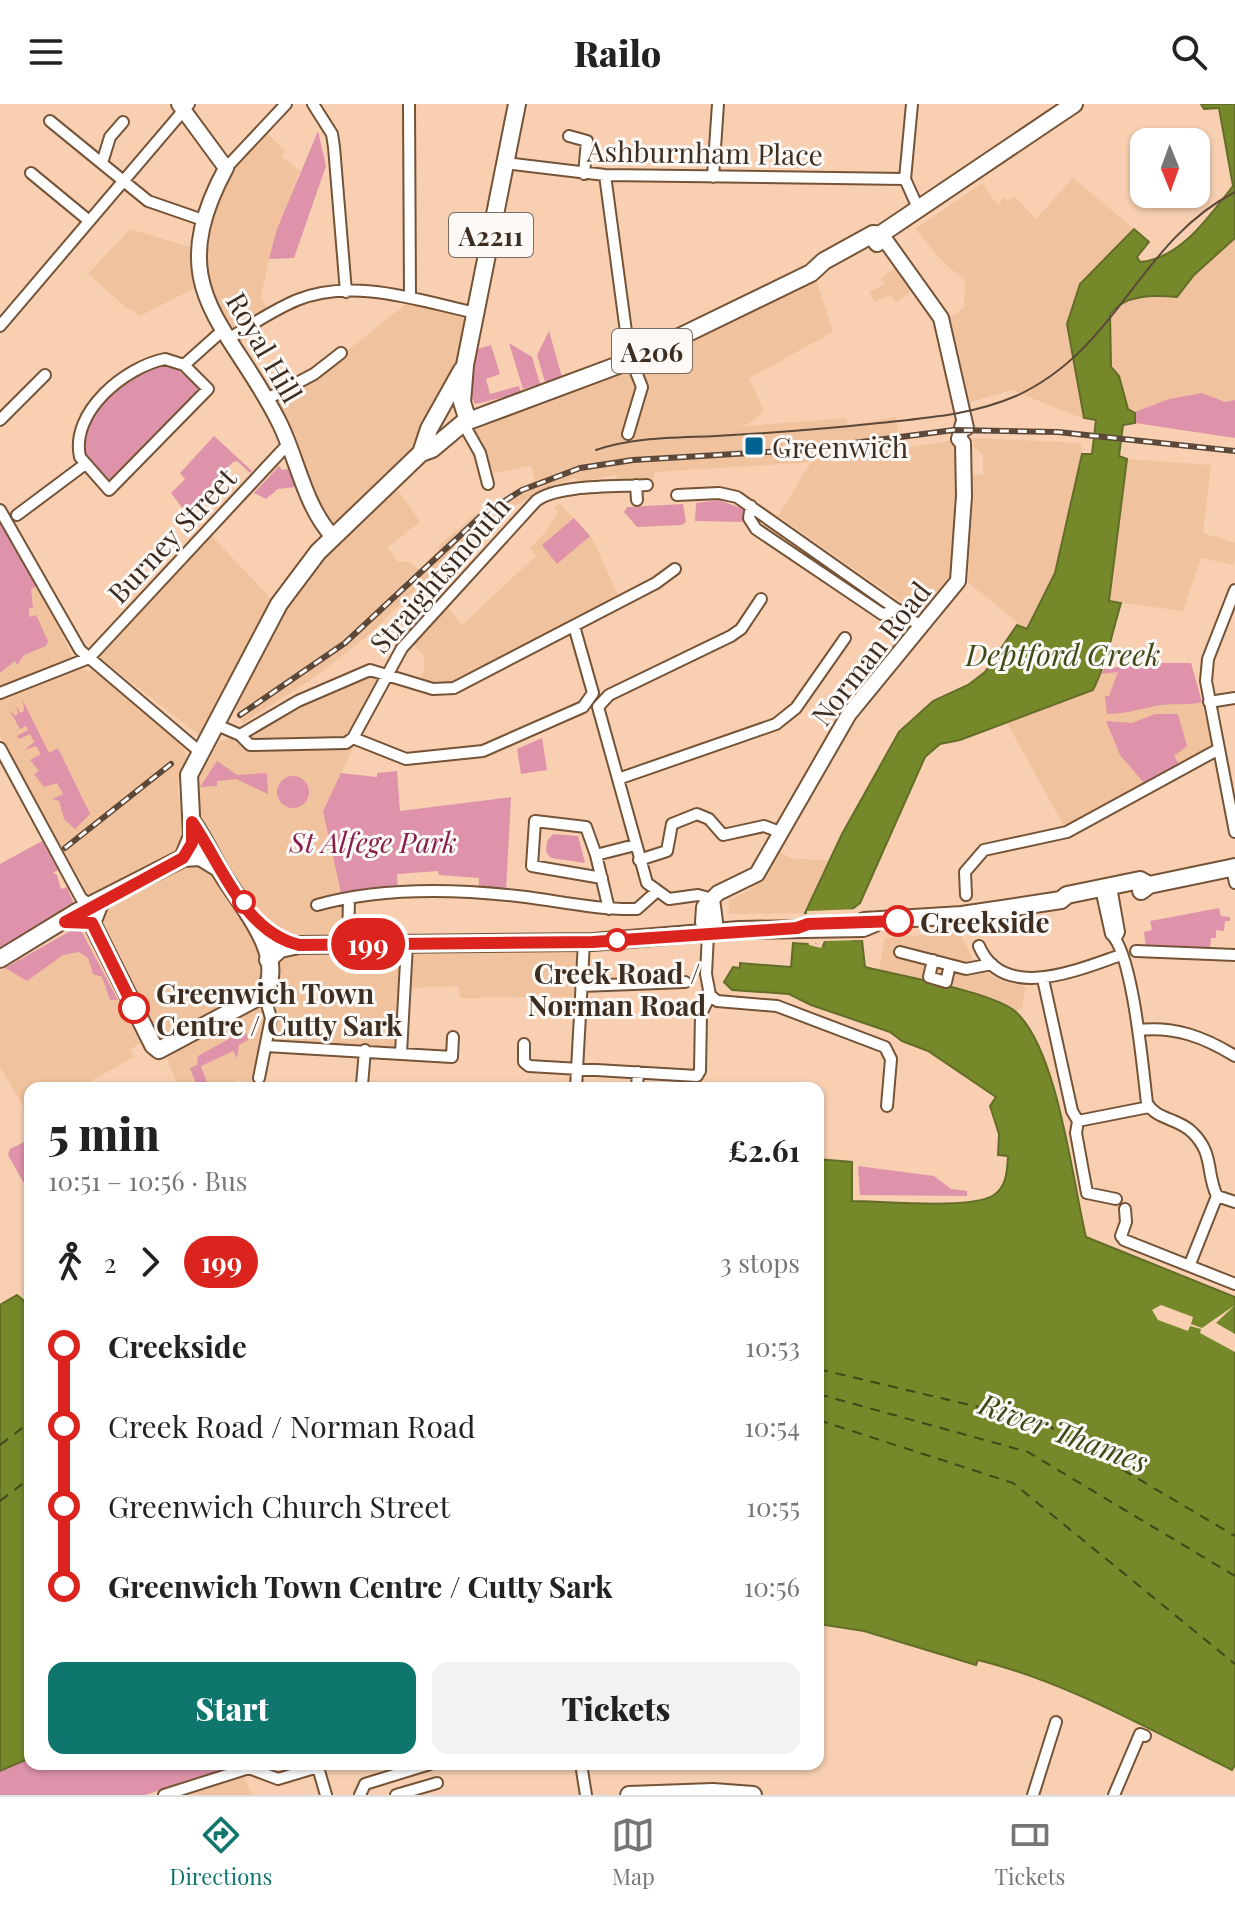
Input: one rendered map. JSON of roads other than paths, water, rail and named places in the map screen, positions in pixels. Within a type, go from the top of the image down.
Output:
[{"type":"main road","name":"A2211","points":[[461,423],[465,365],[517,104]]},
{"type":"main road","points":[[184,106],[226,168]]},
{"type":"main road","name":"A206","points":[[183,858],[192,843],[187,786],[200,752],[279,604],[333,537],[423,448],[432,449],[461,423],[632,360],[811,273],[828,271],[849,260],[877,243],[880,235],[1062,107]]},
{"type":"main road","name":"Royal Hill","points":[[226,168],[203,220],[200,257],[204,292],[224,336],[267,399],[289,443],[314,509],[333,537]]},
{"type":"main road","name":"Norman Road","points":[[712,899],[757,874],[849,714],[961,574],[963,443],[966,439],[960,389],[941,318],[880,235]]},
{"type":"main road","name":"A2211","points":[[423,448],[465,365]]},
{"type":"main road","points":[[445,403],[461,423]]},
{"type":"main road","name":"A206","points":[[192,822],[218,868],[256,922],[268,960],[269,983],[264,994]]},
{"type":"main road","points":[[0,959],[183,858],[200,857],[218,868]]},
{"type":"main road","points":[[268,960],[274,951],[299,945],[584,942],[867,924],[970,914],[1061,900],[1067,895],[1107,892],[1140,880],[1149,885],[1234,873]]},
{"type":"main road","points":[[708,934],[703,922],[704,907],[712,899]]},
{"type":"main road","points":[[95,904],[92,923],[153,1045],[159,1050],[264,994]]},
{"type":"main road","points":[[65,922],[92,923]]},
{"type":"main road","points":[[256,922],[278,939],[299,945]]},
{"type":"main road","points":[[629,1795],[713,1792],[753,1795]]},
{"type":"street","name":"Royal Hill","points":[[226,168],[286,104]]},
{"type":"street","points":[[313,104],[332,134],[346,292]]},
{"type":"street","points":[[409,104],[410,297]]},
{"type":"street","points":[[713,177],[718,104]]},
{"type":"street","points":[[912,104],[905,179],[918,208]]},
{"type":"street","points":[[0,326],[184,106]]},
{"type":"street","points":[[50,121],[156,206],[203,220]]},
{"type":"street","points":[[102,163],[110,137],[123,122]]},
{"type":"street","points":[[569,136],[587,141],[584,174]]},
{"type":"street","name":"Ashburnham Place","points":[[505,163],[605,175],[905,179]]},
{"type":"street","points":[[31,173],[88,220]]},
{"type":"street","points":[[605,175],[615,261],[632,360],[642,387],[628,434]]},
{"type":"street","points":[[184,365],[224,336],[298,299],[346,292],[410,297],[476,313]]},
{"type":"street","points":[[267,399],[314,374],[341,353]]},
{"type":"street","points":[[165,359],[184,365],[208,389],[109,490],[84,465],[78,449],[80,435],[111,388],[139,367],[165,359]]},
{"type":"street","points":[[0,420],[45,375]]},
{"type":"street","points":[[461,423],[480,453],[488,484]]},
{"type":"street","name":"Burney Street","points":[[89,658],[289,443]]},
{"type":"street","points":[[17,515],[84,465]]},
{"type":"street","name":"Straightsmouth","points":[[240,735],[298,701],[363,673],[378,670],[390,675],[402,648],[543,495],[642,485],[637,500]]},
{"type":"street","points":[[677,495],[729,494],[751,506],[749,518],[756,529],[882,614],[899,610],[919,625]]},
{"type":"street","points":[[0,510],[73,640],[89,658],[200,752]]},
{"type":"street","points":[[217,725],[240,735],[244,742],[253,745],[346,743],[353,738],[390,675],[433,689],[454,688],[656,583],[675,569]]},
{"type":"street","points":[[1235,590],[1231,617],[1208,659],[1209,702],[1233,807],[1235,832]]},
{"type":"street","points":[[712,899],[698,895],[676,900],[656,892],[647,883],[598,707],[604,698],[731,636],[741,629],[761,599]]},
{"type":"street","points":[[353,738],[406,759],[483,751],[583,707],[593,697],[592,687],[574,626]]},
{"type":"street","points":[[618,779],[776,724],[796,708],[845,638]]},
{"type":"street","points":[[0,693],[89,658]]},
{"type":"street","points":[[1209,702],[1235,698]]},
{"type":"street","points":[[0,748],[81,898],[95,904]]},
{"type":"street","points":[[966,895],[965,872],[980,853],[1067,832],[1219,749]]},
{"type":"street","points":[[639,860],[667,851],[672,824],[697,814],[709,819],[723,835],[764,826],[780,832]]},
{"type":"street","points":[[602,878],[532,866],[535,821],[586,827],[596,855],[602,878],[609,909]]},
{"type":"street","points":[[596,855],[635,845]]},
{"type":"street","points":[[317,905],[352,898],[447,891],[524,897],[609,909],[641,908],[656,892]]},
{"type":"street","points":[[1107,892],[1119,932],[1116,938],[1138,1030],[1149,1107],[1157,1115],[1184,1126],[1199,1140],[1212,1166],[1217,1196],[1190,1264]]},
{"type":"street","points":[[348,944],[352,898]]},
{"type":"street","points":[[524,1044],[526,1065],[699,1075],[701,1014],[710,995],[706,974],[708,934]]},
{"type":"street","points":[[576,1082],[584,942]]},
{"type":"street","points":[[401,1053],[407,944]]},
{"type":"street","points":[[979,946],[992,964],[1009,974],[1043,979],[1121,955]]},
{"type":"street","points":[[1136,951],[1235,955]]},
{"type":"street","points":[[900,952],[973,969],[992,964]]},
{"type":"street","points":[[933,960],[929,977],[946,982],[950,965]]},
{"type":"street","points":[[1043,979],[1072,1111],[1078,1121],[1076,1133],[1087,1193],[1116,1199]]},
{"type":"street","points":[[581,986],[685,982]]},
{"type":"street","points":[[259,1078],[271,1018],[264,994]]},
{"type":"street","points":[[710,995],[717,1001],[777,1006],[885,1047],[891,1059],[887,1106]]},
{"type":"street","points":[[1138,1030],[1158,1028],[1190,1033],[1235,1056]]},
{"type":"street","points":[[266,1046],[452,1057],[453,1037]]},
{"type":"street","points":[[362,1082],[365,1050]]},
{"type":"street","points":[[637,1082],[638,1072]]},
{"type":"street","points":[[1078,1121],[1149,1107]]},
{"type":"street","points":[[1217,1196],[1235,1202]]},
{"type":"street","points":[[1125,1209],[1126,1222],[1121,1236],[1124,1240],[1235,1284]]},
{"type":"street","points":[[1033,1795],[1056,1722]]},
{"type":"street","points":[[1114,1795],[1140,1734],[1145,1736]]},
{"type":"street","points":[[164,1795],[243,1770]]},
{"type":"street","points":[[254,1770],[278,1779],[303,1770]]},
{"type":"street","points":[[318,1770],[326,1795]]},
{"type":"street","points":[[360,1795],[365,1784],[410,1770]]},
{"type":"street","points":[[582,1770],[586,1795]]},
{"type":"street","points":[[396,1795],[437,1783]]},
{"type":"water","points":[[1201,104],[1235,104],[1235,238],[1194,275],[1177,297],[1132,299],[1116,307],[1110,314],[1111,367],[1119,376],[1128,409],[1135,413],[1135,423],[1123,425],[1119,456],[1127,459],[1109,601],[1121,603],[1098,679],[1093,690],[960,740],[940,744],[925,757],[860,903],[851,910],[853,941],[862,940],[865,967],[988,998],[1016,1012],[1030,1030],[1043,1055],[1062,1117],[1086,1237],[1235,1297],[1235,1765],[1232,1770],[1107,1708],[1011,1669],[978,1660],[976,1665],[864,1631],[824,1625],[824,1160],[852,1162],[852,1201],[926,1204],[983,1200],[994,1195],[1004,1183],[1008,1156],[998,1155],[999,1134],[990,1106],[996,1097],[928,1051],[902,1041],[890,1032],[811,1005],[789,994],[732,990],[724,982],[733,967],[740,968],[740,963],[791,967],[793,943],[824,945],[822,911],[805,913],[842,834],[899,732],[933,701],[968,685],[985,672],[1017,625],[1027,629],[1055,573],[1082,454],[1092,454],[1096,420],[1084,418],[1067,324],[1080,284],[1134,229],[1149,242],[1137,257],[1140,262],[1169,253],[1193,234],[1233,186],[1219,108],[1204,109]]},
{"type":"water","points":[[17,1295],[24,1301],[24,1761],[0,1771],[0,1305]]},
{"type":"tram line","points":[[596,450],[655,439],[798,431],[931,417],[983,408],[1016,396],[1051,376],[1080,351],[1174,238],[1202,213],[1235,192]]},
{"type":"railway","points":[[240,715],[345,643],[481,516],[522,490],[580,468],[633,460],[800,450],[954,430],[1058,432],[1235,451]]},
{"type":"railway","points":[[65,848],[171,764]]},
{"type":"place","name":"Greenwich","points":[[754,446]]},
{"type":"place","name":"Creekside","points":[[898,921]]},
{"type":"place","name":"Creek Road / Norman Road","points":[[617,940]]},
{"type":"place","name":"Greenwich Town Centre / Cutty Sark","points":[[134,1008]]},
{"type":"water label","name":"Deptford Creek","points":[[1063,654]]},
{"type":"water label","name":"River Thames","points":[[1064,1432]]},
{"type":"park label","name":"St Alfege Park","points":[[373,841]]}]
